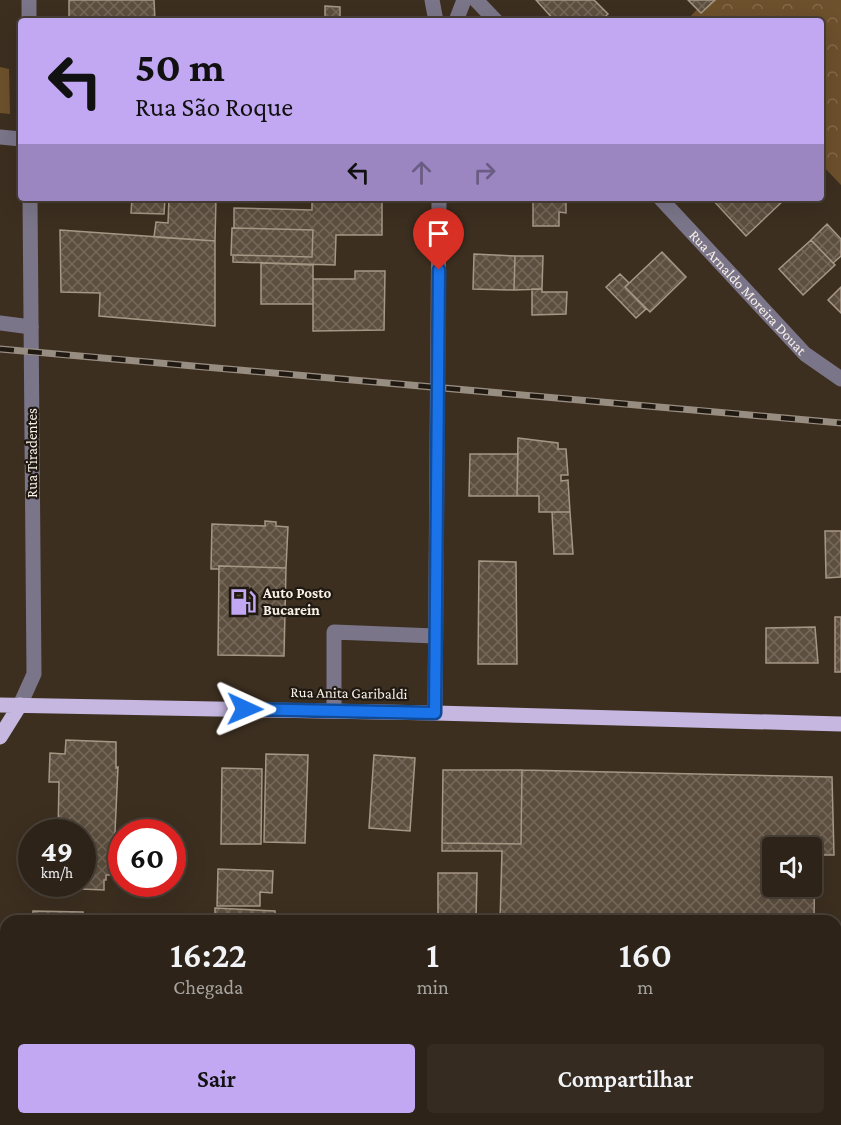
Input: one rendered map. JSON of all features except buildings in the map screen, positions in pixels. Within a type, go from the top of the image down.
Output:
[{"type":"main road","name":"Rua Anita Garibaldi","points":[[0,705],[435,713],[841,724]]},
{"type":"main road","points":[[0,737],[20,705]]},
{"type":"street","points":[[29,0],[29,18]]},
{"type":"street","points":[[432,0],[435,18]]},
{"type":"street","points":[[457,18],[464,0]]},
{"type":"street","points":[[476,0],[493,18]]},
{"type":"street","points":[[0,137],[18,139]]},
{"type":"street","name":"Rua Tiradentes","points":[[20,705],[34,674],[30,201]]},
{"type":"street","points":[[435,713],[439,201]]},
{"type":"street","name":"Rua Arnaldo Moreira Douat","points":[[663,201],[805,354],[841,379]]},
{"type":"street","points":[[0,323],[31,327]]},
{"type":"street","points":[[334,711],[334,632],[435,636]]},
{"type":"green space","points":[[706,0],[841,0],[841,185],[824,167],[824,18],[689,18]]},
{"type":"green space","points":[[0,67],[9,69],[10,114],[0,113]]},
{"type":"railway","points":[[0,349],[841,423]]},
{"type":"place","name":"Auto Posto Bucarein","points":[[243,602]]},
{"type":"route","points":[[245,709],[435,713],[439,270]]}]
